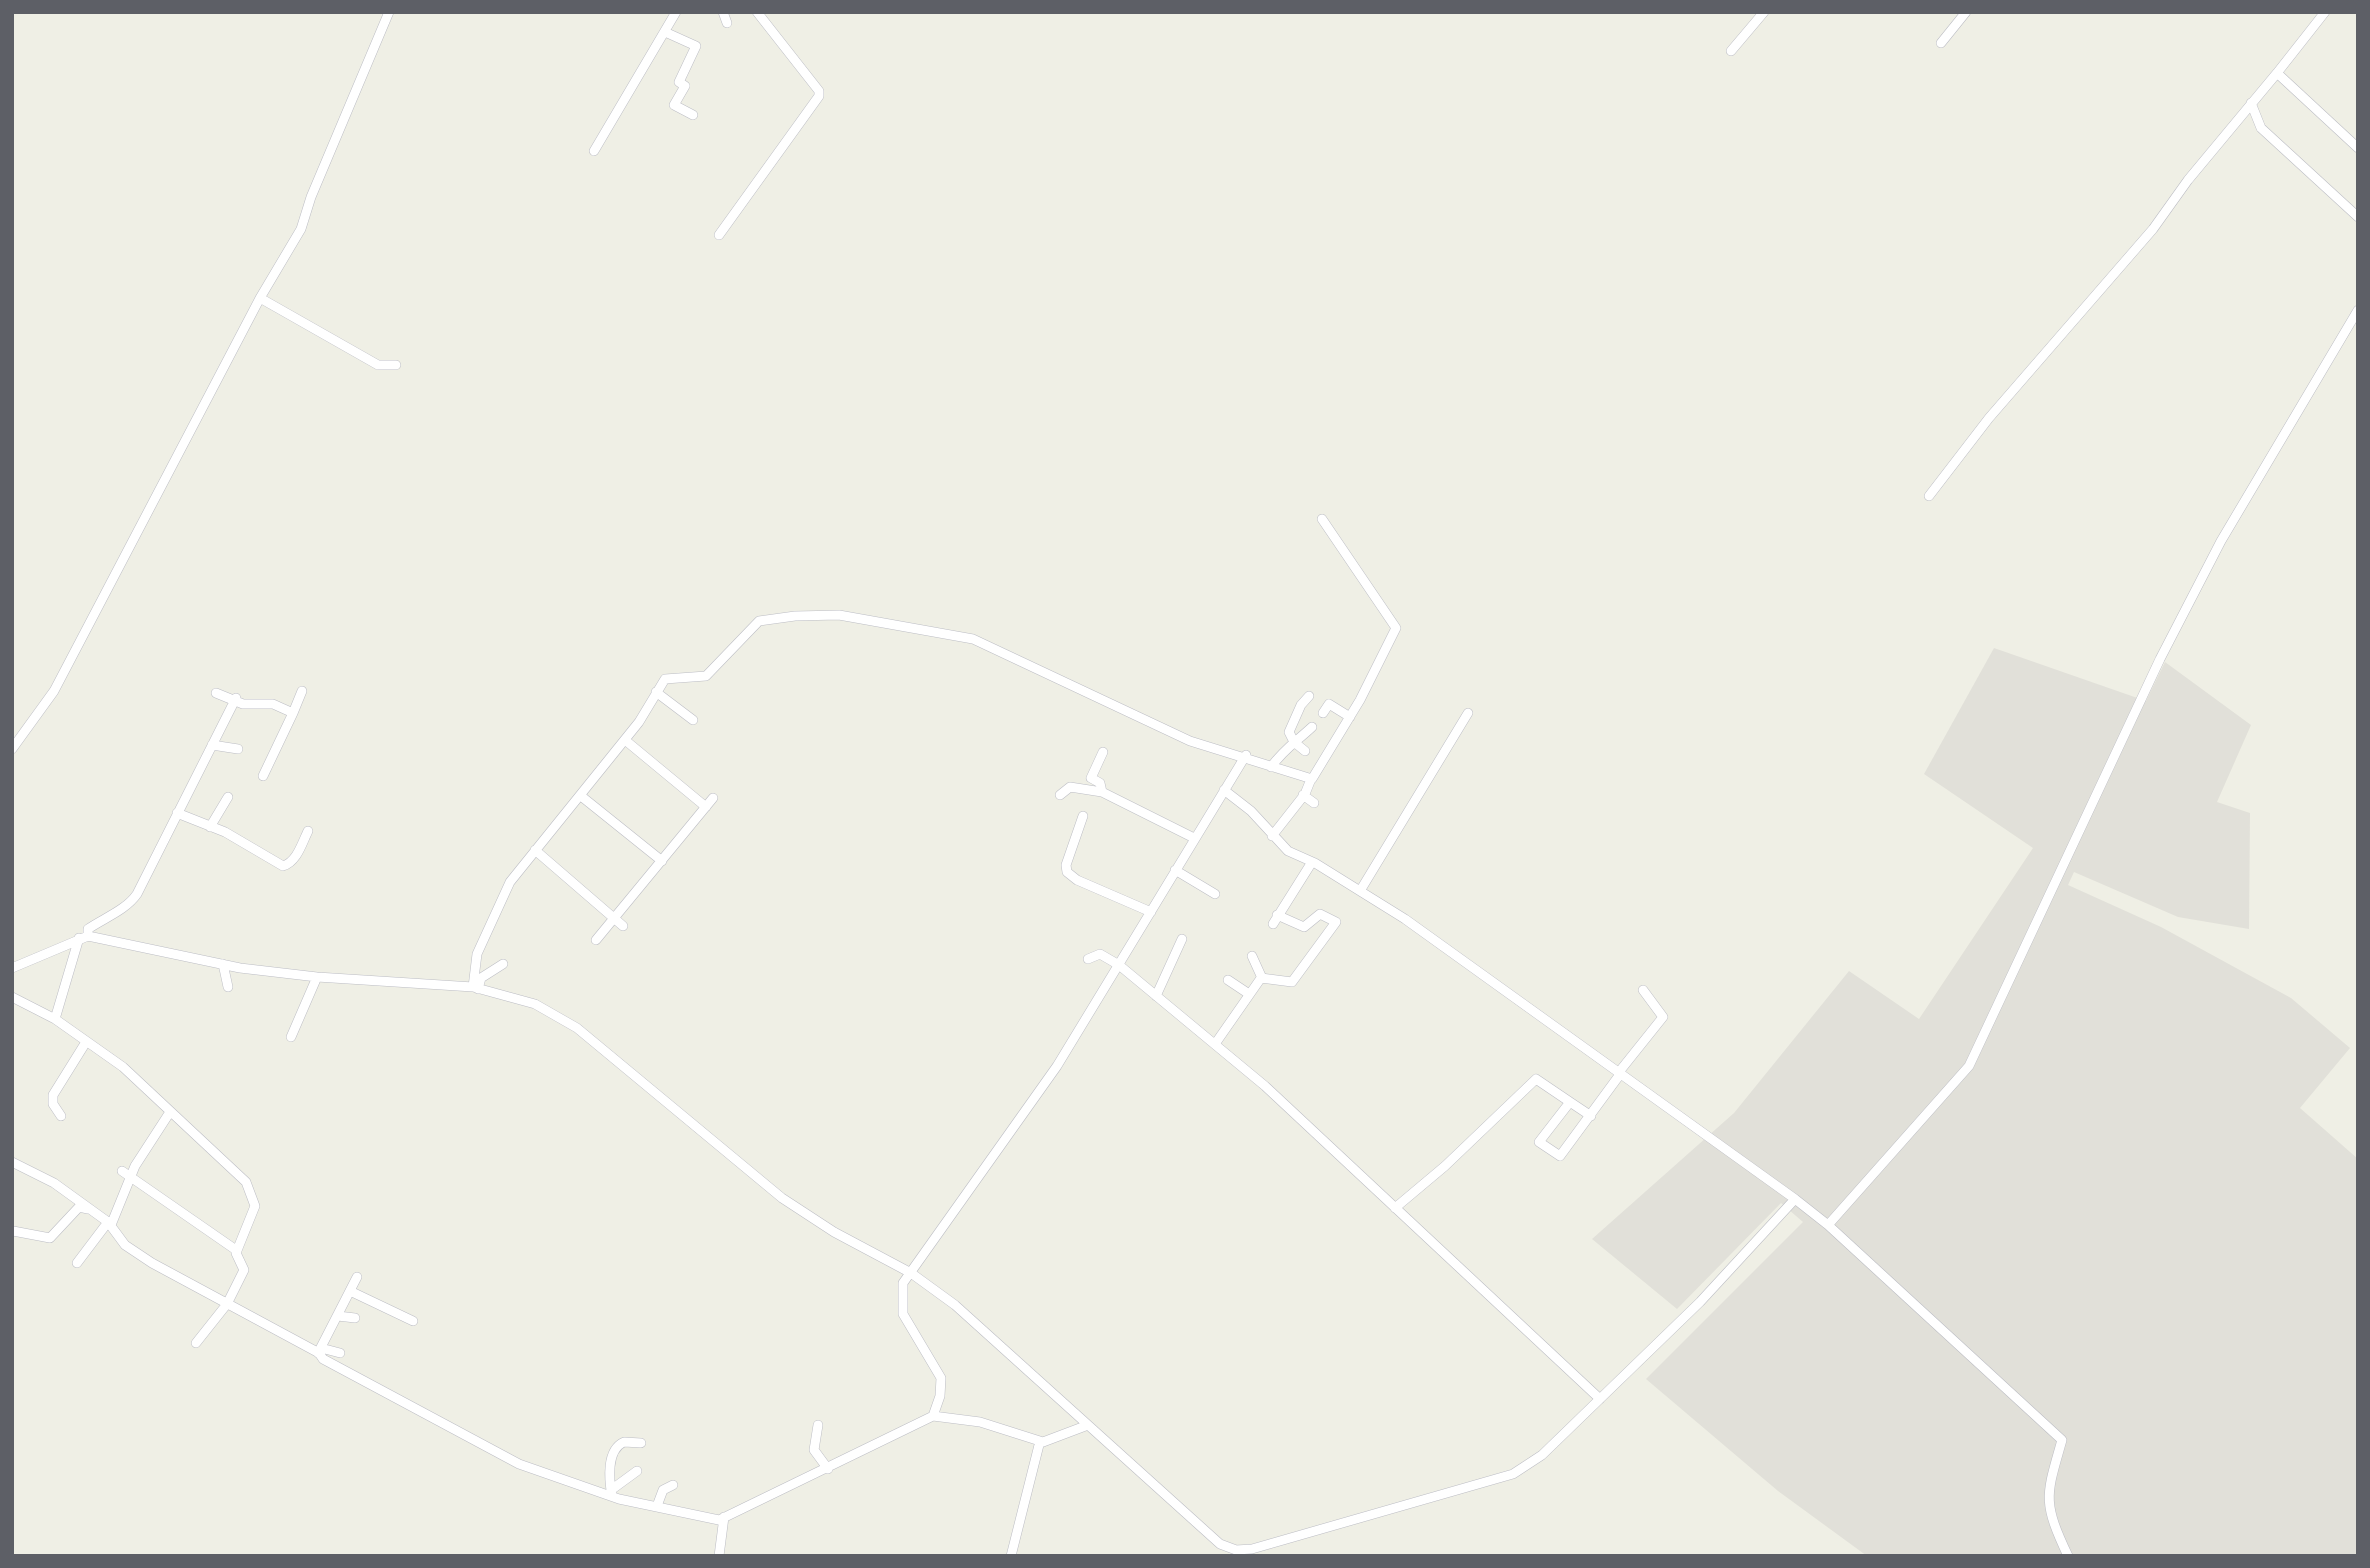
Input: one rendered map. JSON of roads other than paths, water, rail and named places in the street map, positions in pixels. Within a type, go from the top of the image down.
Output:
[{"type":"street","points":[[12,748],[54,691],[260,298],[301,229],[311,197],[389,12]]},
{"type":"street","points":[[594,151],[676,12]]},
{"type":"street","points":[[723,12],[727,23]]},
{"type":"street","points":[[719,235],[819,96],[819,91],[757,12]]},
{"type":"street","points":[[1731,51],[1764,12]]},
{"type":"street","points":[[1941,43],[1966,12]]},
{"type":"street","points":[[1929,496],[1989,418],[2154,229],[2188,180],[2325,12]]},
{"type":"street","points":[[665,32],[696,47],[679,82],[685,86],[674,106],[693,116]]},
{"type":"street","points":[[2277,73],[2358,148]]},
{"type":"street","points":[[2251,103],[2261,128],[2358,217]]},
{"type":"street","points":[[260,298],[379,366],[396,365]]},
{"type":"street","points":[[1828,1225],[1969,1066],[2160,659],[2221,541],[2358,310]]},
{"type":"street","points":[[1272,836],[1303,795],[1311,779],[1317,775],[1396,628],[1322,519]]},
{"type":"street","points":[[476,988],[477,954],[510,882],[625,740],[665,679],[672,676],[709,674],[759,621],[795,615],[839,615],[973,639],[1181,737],[1311,779]]},
{"type":"street","points":[[263,776],[302,691]]},
{"type":"street","points":[[656,692],[693,720]]},
{"type":"street","points":[[216,693],[235,700],[273,704],[293,713]]},
{"type":"street","points":[[1305,751],[1294,742],[1289,732],[1290,725],[1309,696]]},
{"type":"street","points":[[55,1019],[83,937],[88,929],[106,916],[129,905],[235,700]]},
{"type":"street","points":[[1324,713],[1329,704],[1350,717]]},
{"type":"street","points":[[1360,891],[1468,713]]},
{"type":"street","points":[[1271,767],[1288,744],[1304,737],[1312,727]]},
{"type":"street","points":[[625,740],[706,807]]},
{"type":"street","points":[[212,745],[238,749]]},
{"type":"street","points":[[1102,792],[1100,783],[1091,778],[1103,752]]},
{"type":"street","points":[[933,1416],[940,1396],[941,1378],[903,1314],[903,1283],[1058,1066],[1246,756]]},
{"type":"street","points":[[1060,795],[1070,787],[1102,792],[1194,838]]},
{"type":"street","points":[[1224,790],[1251,811],[1272,836],[1293,854],[1312,862],[1405,919],[1828,1225],[2062,1440],[2048,1492],[2051,1520],[2068,1556]]},
{"type":"street","points":[[1303,795],[1314,803]]},
{"type":"street","points":[[581,796],[662,861]]},
{"type":"street","points":[[211,827],[228,797]]},
{"type":"street","points":[[596,940],[713,798]]},
{"type":"street","points":[[177,813],[225,832],[283,866],[289,864],[299,852],[308,831]]},
{"type":"street","points":[[1083,816],[1066,865],[1067,872],[1077,880],[1151,912]]},
{"type":"street","points":[[535,850],[623,926]]},
{"type":"street","points":[[1262,978],[1292,982],[1336,922],[1320,914],[1304,928],[1275,920],[1312,862]]},
{"type":"street","points":[[1175,870],[1215,894]]},
{"type":"street","points":[[12,968],[83,937],[223,964],[317,977],[476,988],[507,995],[557,1014],[782,1198],[834,1231],[911,1272],[1000,1344],[1220,1544],[1236,1550],[1252,1549],[1513,1474],[1572,1429],[1700,1302],[1795,1199]]},
{"type":"street","points":[[1156,996],[1182,939]]},
{"type":"street","points":[[1088,959],[1100,954],[1119,965],[1265,1086],[1600,1399]]},
{"type":"street","points":[[1252,956],[1262,978]]},
{"type":"street","points":[[223,964],[228,987]]},
{"type":"street","points":[[476,988],[481,978],[503,964]]},
{"type":"street","points":[[291,1037],[317,977]]},
{"type":"street","points":[[1215,1044],[1262,978]]},
{"type":"street","points":[[1228,980],[1249,994]]},
{"type":"street","points":[[1570,1102],[1539,1142],[1555,1155],[1565,1153],[1620,1073],[1663,1017],[1643,990]]},
{"type":"street","points":[[12,997],[55,1019],[123,1067],[246,1182],[255,1199],[251,1217],[236,1250]]},
{"type":"street","points":[[61,1116],[53,1104],[53,1095],[86,1042]]},
{"type":"street","points":[[1395,1208],[1445,1166],[1536,1079],[1591,1116]]},
{"type":"street","points":[[77,1263],[110,1223],[126,1174],[170,1112]]},
{"type":"street","points":[[12,1162],[54,1183],[110,1223],[125,1245],[152,1264],[319,1350],[340,1353]]},
{"type":"street","points":[[126,1174],[236,1250],[244,1270],[227,1304],[196,1343]]},
{"type":"street","points":[[13,1231],[50,1238],[79,1207],[89,1210]]},
{"type":"street","points":[[319,1350],[357,1278]]},
{"type":"street","points":[[350,1291],[413,1321]]},
{"type":"street","points":[[338,1316],[355,1318]]},
{"type":"street","points":[[319,1350],[323,1359],[519,1464],[657,1506],[719,1520],[933,1416],[980,1422],[1040,1441],[1088,1424]]},
{"type":"street","points":[[818,1425],[814,1450],[828,1469]]},
{"type":"street","points":[[1011,1556],[1040,1441]]},
{"type":"street","points":[[611,1493],[610,1473],[615,1451],[624,1442],[641,1443]]},
{"type":"street","points":[[611,1493],[637,1471]]},
{"type":"street","points":[[657,1506],[663,1490],[673,1485]]},
{"type":"street","points":[[719,1556],[724,1517]]}]
